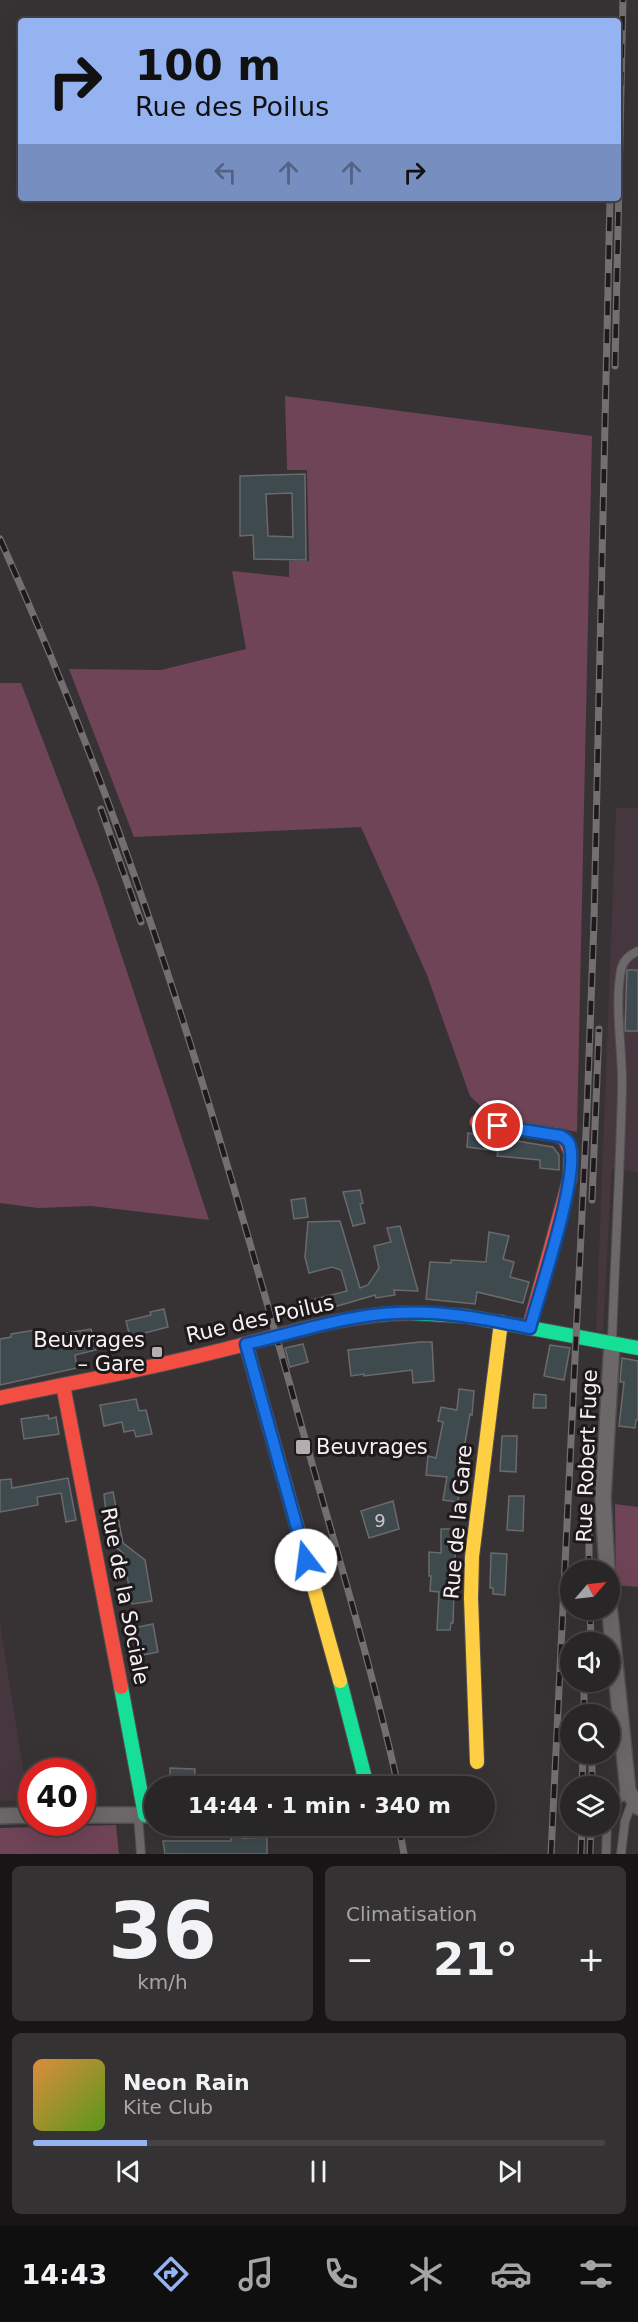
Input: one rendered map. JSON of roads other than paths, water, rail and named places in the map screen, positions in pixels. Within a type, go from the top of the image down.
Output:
[{"type":"street","points":[[477,1122],[558,1135],[566,1138],[570,1146],[570,1176],[567,1194],[530,1328]]},
{"type":"street","name":"Rue des Poilus","points":[[0,1398],[346,1320],[387,1313],[455,1314],[638,1348]]},
{"type":"street","name":"Rue de la Gare","points":[[477,1762],[471,1598],[472,1557],[501,1322]]},
{"type":"street","name":"Rue Robert Fuge","points":[[606,1560],[603,1508],[612,1343]]},
{"type":"street","points":[[246,1344],[359,1746],[365,1776]]},
{"type":"street","name":"Rue de la Sociale","points":[[63,1385],[144,1805]]},
{"type":"street","points":[[611,1620],[633,1799]]},
{"type":"street","points":[[0,1816],[18,1815]]},
{"type":"street","points":[[96,1815],[144,1815]]},
{"type":"lane","points":[[612,1343],[622,1088],[619,1038],[620,981],[623,963],[630,955],[638,951]]},
{"type":"lane","points":[[621,1854],[625,1821],[633,1799]]},
{"type":"lane","points":[[141,1854],[144,1831]]},
{"type":"lane","points":[[606,1854],[607,1836]]},
{"type":"railway","points":[[621,92],[623,0]]},
{"type":"railway","points":[[551,1854],[594,921],[610,201]]},
{"type":"railway","points":[[615,366],[619,201]]},
{"type":"railway","points":[[0,539],[93,762],[168,975],[253,1253],[348,1589],[396,1776]]},
{"type":"railway","points":[[101,809],[141,922]]},
{"type":"railway","points":[[592,1200],[599,1029]]},
{"type":"railway","points":[[589,1510],[589,1560]]},
{"type":"railway","points":[[590,1620],[591,1632]]},
{"type":"railway","points":[[584,1692],[584,1704]]},
{"type":"railway","points":[[582,1776],[583,1764]]},
{"type":"railway","points":[[592,1764],[592,1776]]},
{"type":"railway","points":[[401,1836],[404,1854]]},
{"type":"railway","points":[[581,1854],[582,1836]]},
{"type":"railway","points":[[590,1854],[591,1836]]},
{"type":"place","name":"Beuvrages – Gare","points":[[157,1352]]},
{"type":"place","name":"Beuvrages","points":[[303,1447]]}]
